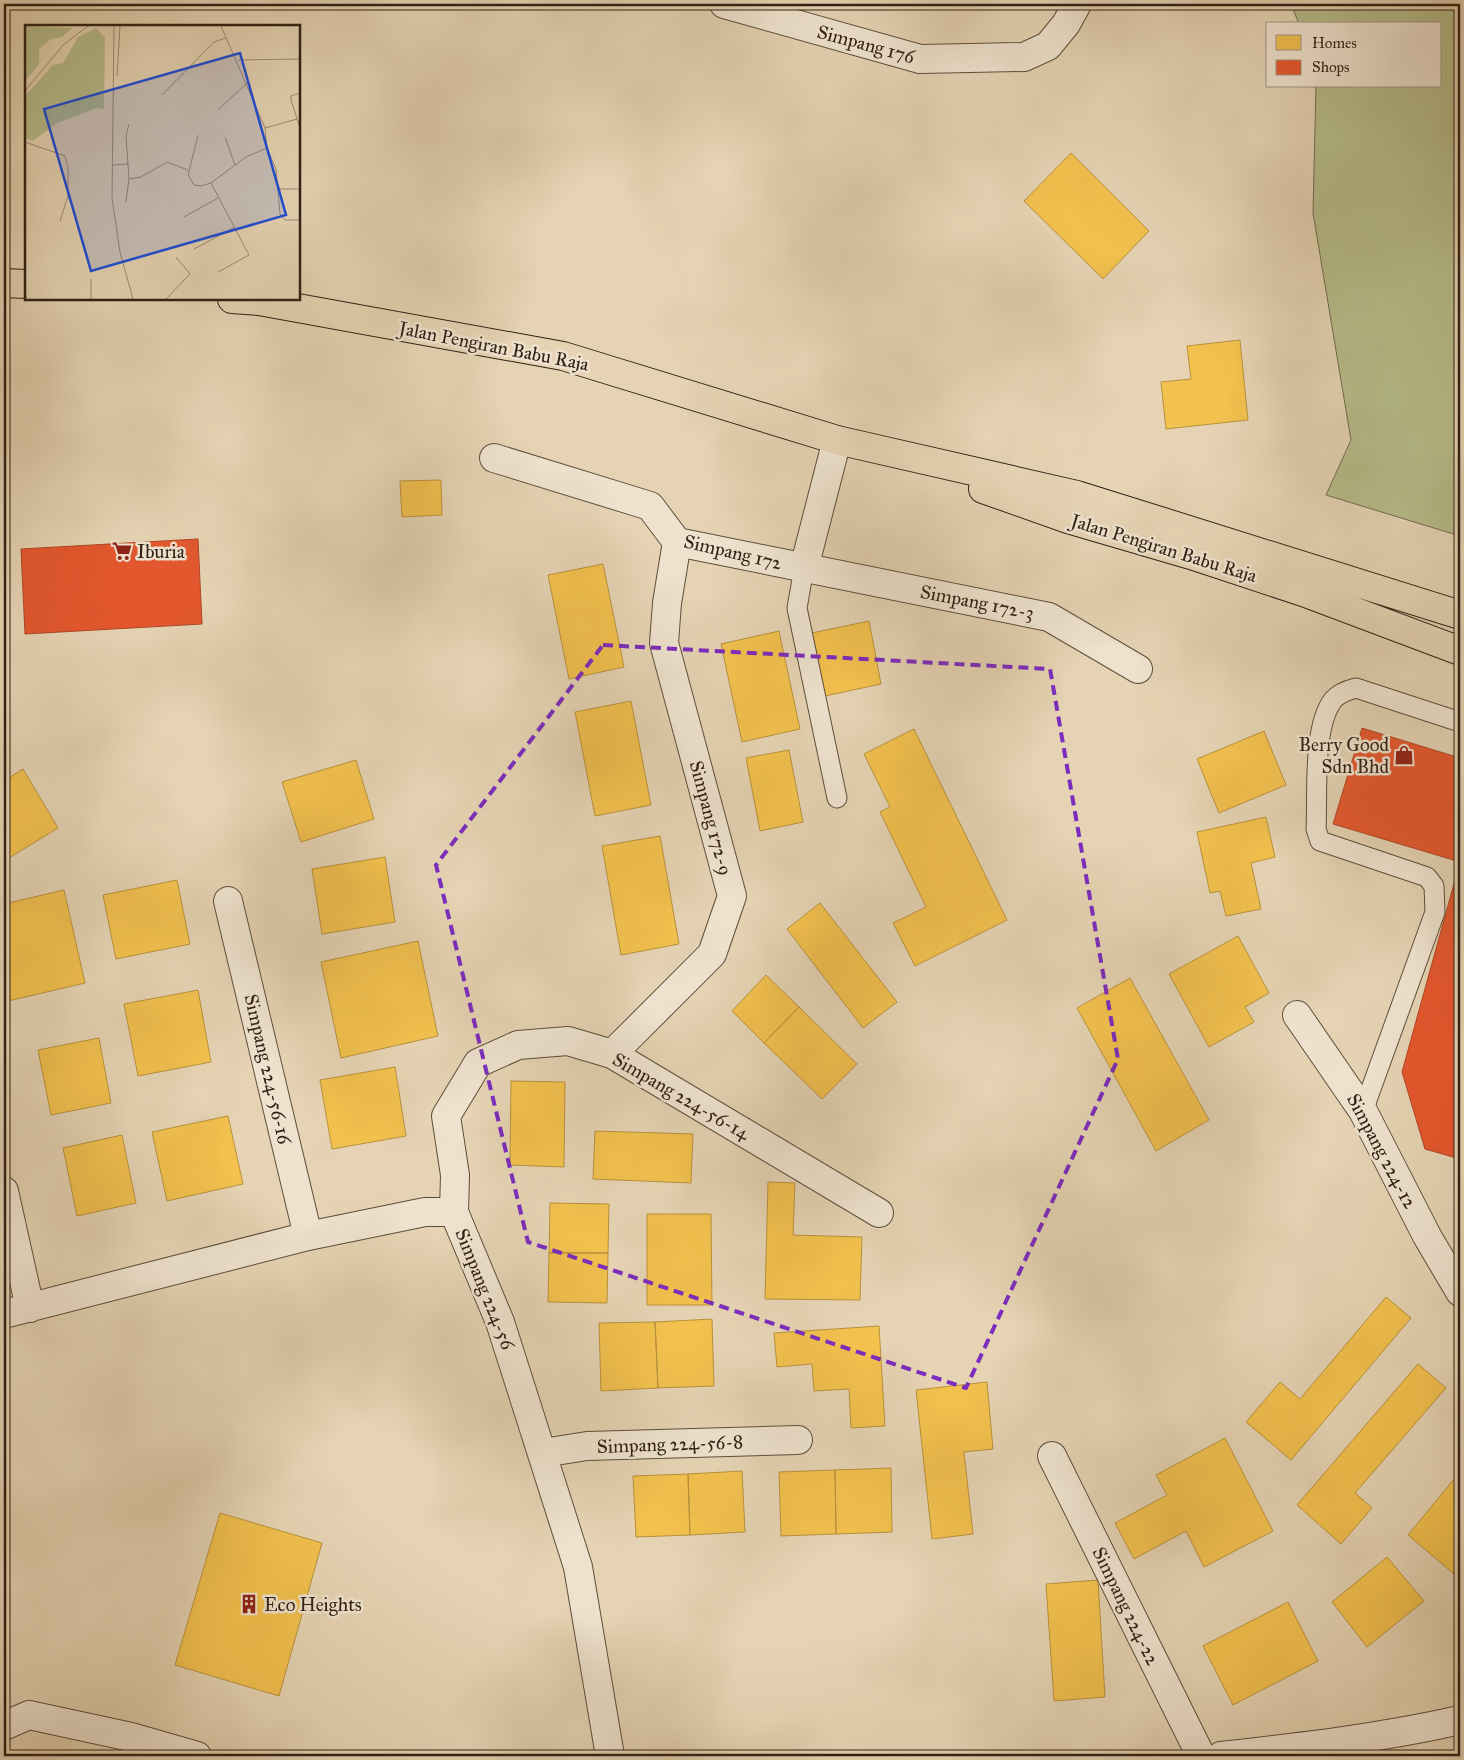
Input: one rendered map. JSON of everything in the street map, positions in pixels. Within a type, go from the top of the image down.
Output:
[{"type":"main road","points":[[4,284],[25,284]]},
{"type":"main road","name":"Jalan Pengiran Babu Raja","points":[[246,300],[563,356],[837,440],[1077,495],[1460,615]]},
{"type":"main road","name":"Jalan Pengiran Babu Raja","points":[[866,447],[1068,519],[1191,555],[1303,592],[1460,651]]},
{"type":"street","name":"Simpang 176","points":[[724,4],[920,60],[1024,57],[1048,46],[1066,24],[1077,4]]},
{"type":"street","name":"Simpang 172","points":[[494,458],[650,506],[678,542],[804,568],[837,440]]},
{"type":"street","name":"Simpang 172-9","points":[[612,1054],[712,954],[732,896],[664,643],[667,603],[678,542]]},
{"type":"street","name":"Simpang 172-3","points":[[804,568],[1049,617],[1138,669]]},
{"type":"street","name":"Simpang 224-56-16","points":[[228,901],[308,1236]]},
{"type":"street","name":"Simpang 224-12","points":[[1297,1015],[1363,1111],[1427,1236],[1460,1292]]},
{"type":"street","name":"Simpang 224-56-14","points":[[454,1212],[455,1175],[446,1116],[478,1063],[518,1045],[568,1041],[612,1054],[879,1213]]},
{"type":"street","points":[[4,1191],[30,1308]]},
{"type":"street","name":"Simpang 224-56","points":[[4,1314],[308,1236],[425,1212],[454,1212],[500,1322],[578,1567],[610,1756]]},
{"type":"street","name":"Simpang 224-56-8","points":[[543,1453],[587,1446],[798,1440]]},
{"type":"street","name":"Simpang 224-22","points":[[1052,1456],[1201,1756]]},
{"type":"street","points":[[4,1726],[29,1715],[131,1737],[197,1756]]},
{"type":"street","points":[[1221,1756],[1312,1746],[1406,1744],[1460,1720]]},
{"type":"lane","points":[[804,568],[797,608],[837,798]]},
{"type":"lane","points":[[1363,1111],[1435,912],[1434,886],[1427,877],[1320,841],[1316,829],[1318,741],[1333,700],[1345,690],[1356,688],[1460,722]]},
{"type":"highlighted area","points":[[603,645],[1050,669],[1118,1059],[966,1388],[528,1242],[436,865]]},
{"type":"green space","points":[[1291,4],[1460,4],[1460,536],[1326,495],[1351,440],[1313,213],[1316,88],[1442,88],[1442,22],[1298,22]]},
{"type":"building: Homes","points":[[1071,153],[1149,231],[1103,279],[1024,201]]},
{"type":"building: Homes","points":[[1240,340],[1248,420],[1166,429],[1161,382],[1191,379],[1187,346]]},
{"type":"building: Homes","points":[[441,480],[442,515],[402,517],[400,481]]},
{"type":"building: Homes","points":[[603,564],[624,667],[569,679],[548,575]]},
{"type":"building: Homes","points":[[869,621],[881,684],[825,696],[812,633]]},
{"type":"building: Homes","points":[[779,631],[800,729],[742,742],[721,644]]},
{"type":"building: Homes","points":[[631,701],[651,805],[595,816],[575,712]]},
{"type":"building: Homes","points":[[914,729],[1007,920],[915,966],[893,923],[926,907],[880,812],[890,807],[864,754]]},
{"type":"building: Homes","points":[[1264,731],[1286,785],[1219,813],[1197,759]]},
{"type":"building: Homes","points":[[789,750],[803,822],[760,831],[746,758]]},
{"type":"building: Homes","points":[[356,760],[374,819],[301,842],[282,782]]},
{"type":"building: Homes","points":[[23,769],[58,828],[4,861],[4,781]]},
{"type":"building: Homes","points":[[1266,817],[1275,857],[1251,863],[1261,909],[1226,916],[1220,891],[1210,893],[1197,832]]},
{"type":"building: Homes","points":[[660,836],[679,944],[621,955],[602,846]]},
{"type":"building: Homes","points":[[385,857],[395,922],[322,934],[312,869]]},
{"type":"building: Homes","points":[[177,880],[190,944],[116,959],[103,895]]},
{"type":"building: Homes","points":[[64,890],[85,983],[4,1002],[4,904]]},
{"type":"building: Homes","points":[[820,903],[897,1002],[863,1028],[787,929]]},
{"type":"building: Homes","points":[[1238,936],[1269,993],[1245,1007],[1254,1022],[1209,1047],[1169,974]]},
{"type":"building: Homes","points":[[418,941],[438,1036],[341,1058],[321,962]]},
{"type":"building: Homes","points":[[766,975],[799,1007],[764,1043],[732,1011]]},
{"type":"building: Homes","points":[[1130,978],[1209,1120],[1156,1151],[1077,1008]]},
{"type":"building: Homes","points":[[198,990],[211,1062],[138,1076],[124,1004]]},
{"type":"building: Homes","points":[[799,1007],[857,1064],[822,1099],[764,1043]]},
{"type":"building: Homes","points":[[99,1038],[111,1103],[51,1115],[38,1050]]},
{"type":"building: Homes","points":[[395,1067],[406,1136],[332,1149],[320,1080]]},
{"type":"building: Homes","points":[[511,1081],[565,1082],[564,1167],[510,1165]]},
{"type":"building: Homes","points":[[228,1116],[243,1184],[167,1201],[152,1132]]},
{"type":"building: Homes","points":[[595,1131],[693,1134],[691,1183],[593,1179]]},
{"type":"building: Homes","points":[[122,1135],[136,1203],[77,1216],[63,1148]]},
{"type":"building: Homes","points":[[768,1182],[795,1183],[793,1235],[862,1237],[860,1300],[765,1299]]},
{"type":"building: Homes","points":[[550,1203],[609,1204],[608,1253],[549,1253]]},
{"type":"building: Homes","points":[[647,1214],[711,1214],[712,1305],[647,1305]]},
{"type":"building: Homes","points":[[549,1253],[608,1253],[607,1303],[548,1302]]},
{"type":"building: Homes","points":[[1386,1297],[1411,1318],[1291,1460],[1246,1422],[1280,1382],[1300,1399]]},
{"type":"building: Homes","points":[[712,1319],[714,1386],[658,1388],[655,1322]]},
{"type":"building: Homes","points":[[655,1322],[658,1388],[601,1391],[599,1323]]},
{"type":"building: Homes","points":[[879,1326],[885,1426],[851,1428],[849,1389],[814,1391],[812,1364],[777,1367],[774,1333]]},
{"type":"building: Homes","points":[[1418,1364],[1446,1388],[1355,1493],[1372,1508],[1341,1544],[1297,1505]]},
{"type":"building: Homes","points":[[987,1382],[993,1449],[964,1452],[973,1534],[932,1539],[916,1390]]},
{"type":"building: Homes","points":[[1225,1438],[1273,1531],[1204,1567],[1186,1531],[1134,1559],[1115,1523],[1167,1495],[1156,1475]]},
{"type":"building: Homes","points":[[891,1468],[892,1532],[836,1534],[835,1470]]},
{"type":"building: Homes","points":[[835,1470],[836,1534],[781,1536],[779,1472]]},
{"type":"building: Homes","points":[[742,1471],[745,1532],[690,1535],[688,1474]]},
{"type":"building: Homes","points":[[1460,1472],[1460,1579],[1408,1535]]},
{"type":"building: Homes","points":[[688,1474],[690,1535],[636,1537],[633,1476]]},
{"type":"building: Homes","name":"Eco Heights","points":[[220,1513],[322,1543],[279,1696],[175,1665]]},
{"type":"building: Homes","points":[[1387,1557],[1424,1601],[1367,1647],[1332,1602]]},
{"type":"building: Homes","points":[[1098,1580],[1105,1697],[1054,1701],[1046,1584]]},
{"type":"building: Homes","points":[[1288,1602],[1318,1661],[1233,1705],[1203,1646]]},
{"type":"building: Shops","points":[[198,539],[202,624],[25,634],[21,549]]},
{"type":"building: Shops","points":[[1362,728],[1460,758],[1460,862],[1333,824]]},
{"type":"building: Shops","points":[[1460,862],[1460,1159],[1425,1149],[1402,1072]]},
{"type":"place","name":"Iburia","points":[[122,551]]},
{"type":"place","name":"Berry Good Sdn Bhd","points":[[1404,755]]},
{"type":"place","name":"Eco Heights","points":[[249,1604]]}]
